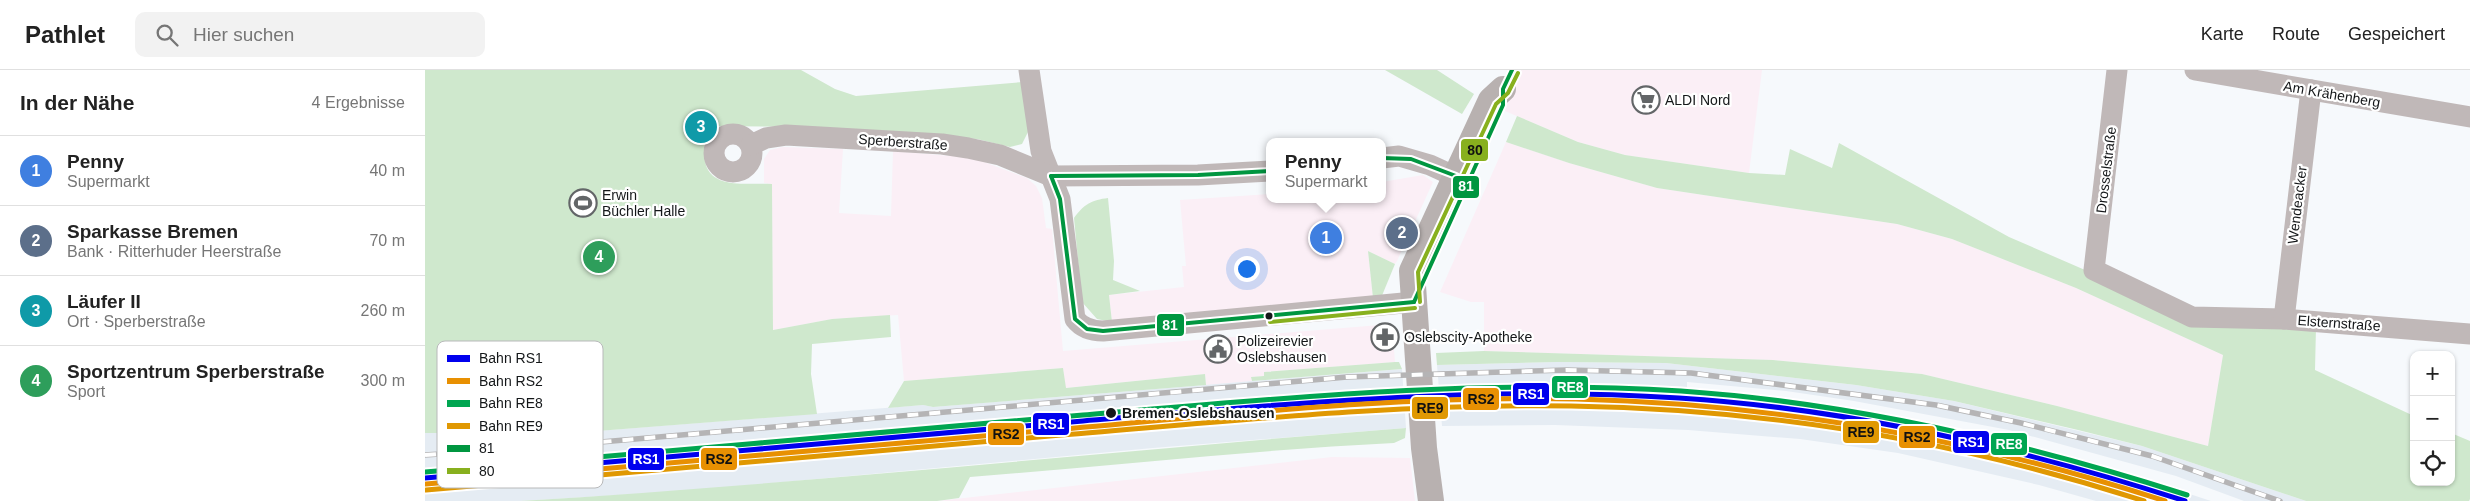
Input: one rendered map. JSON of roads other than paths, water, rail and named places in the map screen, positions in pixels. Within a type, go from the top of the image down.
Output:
[{"type":"main road","points":[[1431,501],[1423,438],[1414,302],[1491,100],[1508,80]]},
{"type":"street","points":[[1029,70],[1041,151],[1060,199],[1075,319],[1079,324],[1095,331],[1414,302]]},
{"type":"street","name":"Drosselstraße","points":[[2095,270],[2117,70]]},
{"type":"street","name":"Am Krähenberg","points":[[2195,70],[2470,117]]},
{"type":"street","name":"Wendeacker","points":[[2284,319],[2311,90]]},
{"type":"street","name":"Sperberstraße","points":[[751,145],[765,138],[786,135],[942,144],[1000,154],[1051,176]]},
{"type":"street","points":[[1386,158],[1399,156],[1430,165],[1461,179]]},
{"type":"street","points":[[1051,176],[1198,175],[1266,171]]},
{"type":"street","name":"Elsternstraße","points":[[2095,270],[2192,316],[2284,319],[2470,334]]},
{"type":"railway","points":[[603,442],[1347,377],[1566,370],[1691,373],[1936,405],[2021,423],[2152,456],[2280,501]]},
{"type":"railway","points":[[425,455],[437,454]]},
{"type":"rail line","name":"RE8","points":[[603,457],[1307,397],[1456,388],[1606,388],[1681,391],[1746,397],[1874,415],[2000,442],[2063,458],[2187,495]]},
{"type":"rail line","name":"RS1","points":[[603,463],[1306,403],[1455,395],[1604,395],[1744,403],[1872,421],[1998,448],[2061,464],[2185,501]]},
{"type":"rail line","name":"RS2","points":[[603,469],[1375,403],[1442,400],[1576,399],[1726,408],[1874,429],[1948,443],[2021,460],[2165,501]]},
{"type":"rail line","name":"RE9","points":[[603,475],[1375,410],[1441,407],[1571,406],[1644,408],[1717,414],[1861,432],[1933,445],[2004,461],[2144,501]]},
{"type":"rail line","name":"RE8","points":[[425,472],[437,471]]},
{"type":"rail line","name":"RS1","points":[[425,478],[437,477]]},
{"type":"rail line","name":"RS2","points":[[426,484],[437,483]]},
{"type":"rail line","name":"RE9","points":[[426,490],[449,488]]},
{"type":"place","name":"ALDI Nord","points":[[1646,100]]},
{"type":"place","name":"Läufer II","points":[[701,127]]},
{"type":"place","name":"Erwin Büchler Halle","points":[[583,203]]},
{"type":"place","name":"Sparkasse Bremen","points":[[1402,233]]},
{"type":"place","name":"Penny","points":[[1326,238]]},
{"type":"place","name":"Sportzentrum Sperberstraße","points":[[599,257]]},
{"type":"place","name":"Oslebscity-Apotheke","points":[[1385,337]]},
{"type":"place","name":"Polizeirevier Oslebshausen","points":[[1218,349]]},
{"type":"place","name":"Bremen-Oslebshausen","points":[[1111,413]]}]
